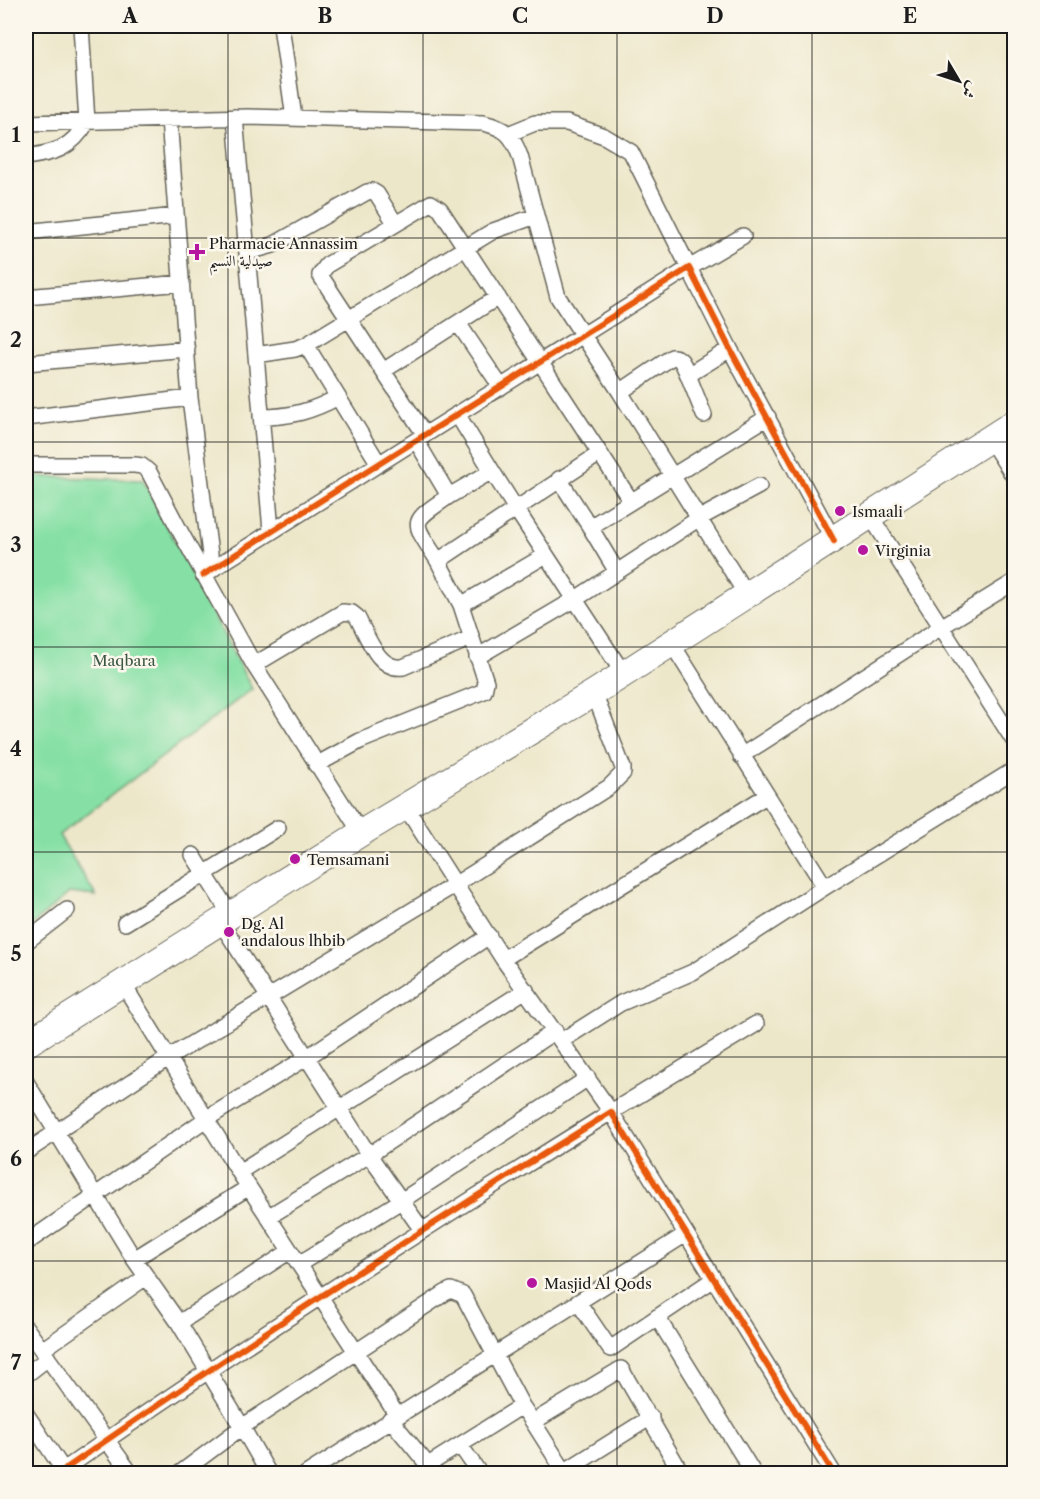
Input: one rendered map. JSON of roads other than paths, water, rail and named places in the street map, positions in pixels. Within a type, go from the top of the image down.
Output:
[{"type":"highway","points":[[26,1044],[361,833],[672,644],[746,594],[834,541],[1014,423]]},
{"type":"street","points":[[26,157],[58,151],[79,135],[87,122],[81,26]]},
{"type":"street","points":[[281,26],[294,118]]},
{"type":"street","points":[[26,123],[235,117],[483,123],[498,127],[516,144],[554,288],[746,594]]},
{"type":"street","points":[[235,117],[271,531]]},
{"type":"street","points":[[169,119],[190,398],[207,572]]},
{"type":"street","points":[[508,134],[535,123],[567,123],[604,136],[631,152],[730,349],[834,541]]},
{"type":"street","points":[[248,252],[273,245],[372,191],[377,194],[395,223]]},
{"type":"street","points":[[449,496],[421,438],[383,371],[321,279],[322,270],[431,202],[440,209],[465,246],[631,501]]},
{"type":"street","points":[[26,232],[176,216]]},
{"type":"street","points":[[256,355],[295,350],[306,345],[465,246],[504,226],[536,216]]},
{"type":"street","points":[[207,572],[743,236]]},
{"type":"street","points":[[26,297],[182,283]]},
{"type":"street","points":[[383,371],[498,297]]},
{"type":"street","points":[[458,323],[501,387]]},
{"type":"street","points":[[306,345],[379,464]]},
{"type":"street","points":[[26,363],[187,349]]},
{"type":"street","points":[[688,375],[730,349]]},
{"type":"street","points":[[620,392],[672,357],[677,357],[682,361],[704,415]]},
{"type":"street","points":[[261,417],[296,415],[324,405],[338,397]]},
{"type":"street","points":[[26,418],[190,398]]},
{"type":"street","points":[[457,414],[574,600],[623,673]]},
{"type":"street","points":[[590,527],[768,417]]},
{"type":"street","points":[[990,439],[1014,477]]},
{"type":"street","points":[[438,561],[599,454]]},
{"type":"street","points":[[26,465],[142,466],[149,472],[207,572],[254,665],[361,833]]},
{"type":"street","points":[[316,765],[360,741],[484,691],[486,682],[461,605],[419,531],[418,520],[449,496],[492,471]]},
{"type":"street","points":[[559,479],[617,572]]},
{"type":"street","points":[[477,657],[574,600],[698,519],[759,486]]},
{"type":"street","points":[[871,517],[1014,741]]},
{"type":"street","points":[[461,605],[546,555]]},
{"type":"street","points":[[741,756],[1014,582]]},
{"type":"street","points":[[254,665],[343,612],[357,616],[382,662],[396,668],[403,668],[471,638]]},
{"type":"street","points":[[672,644],[825,887]]},
{"type":"street","points":[[26,1152],[168,1058],[456,884],[609,787],[623,773],[621,761],[594,693]]},
{"type":"street","points":[[268,1217],[558,1036],[621,1003],[693,972],[1014,770]]},
{"type":"street","points":[[504,958],[766,796]]},
{"type":"street","points":[[405,806],[489,936],[611,1112],[834,1473]]},
{"type":"street","points":[[125,923],[278,828]]},
{"type":"street","points":[[193,855],[205,873],[225,918],[267,997],[369,1155],[422,1230]]},
{"type":"street","points":[[26,942],[67,910]]},
{"type":"street","points":[[26,1243],[206,1119],[306,1058],[489,936]]},
{"type":"street","points":[[123,984],[239,1172],[356,1352],[393,1417],[430,1469],[460,1445],[522,1406]]},
{"type":"street","points":[[239,1172],[526,990]]},
{"type":"street","points":[[26,1414],[62,1472],[208,1370],[422,1230],[756,1024]]},
{"type":"street","points":[[179,1323],[294,1257],[401,1200],[588,1078]]},
{"type":"street","points":[[26,1083],[134,1259],[179,1323],[269,1473]]},
{"type":"street","points":[[134,1259],[249,1187]]},
{"type":"street","points":[[306,1473],[686,1234]]},
{"type":"street","points":[[26,1375],[45,1354],[146,1276]]},
{"type":"street","points":[[609,1349],[714,1279]]},
{"type":"street","points":[[179,1473],[242,1427],[451,1290],[462,1295],[466,1300],[522,1406],[566,1472],[651,1418]]},
{"type":"street","points":[[578,1302],[651,1418],[675,1471]]},
{"type":"street","points":[[657,1317],[754,1473]]},
{"type":"street","points":[[26,1328],[108,1438],[131,1473]]},
{"type":"street","points":[[532,1422],[621,1369]]},
{"type":"street","points":[[460,1445],[480,1473]]},
{"type":"place","name":"Pharmacie Annassim صيدلية النسيم","points":[[197,252]]},
{"type":"place","name":"Ismaali","points":[[840,511]]},
{"type":"place","name":"Virginia","points":[[863,550]]},
{"type":"place","name":"Temsamani","points":[[295,859]]},
{"type":"place","name":"Dg. Al andalous lhbib","points":[[229,932]]},
{"type":"place","name":"Masjid Al Qods","points":[[532,1283]]},
{"type":"park label","name":"Maqbara","points":[[124,660]]}]
